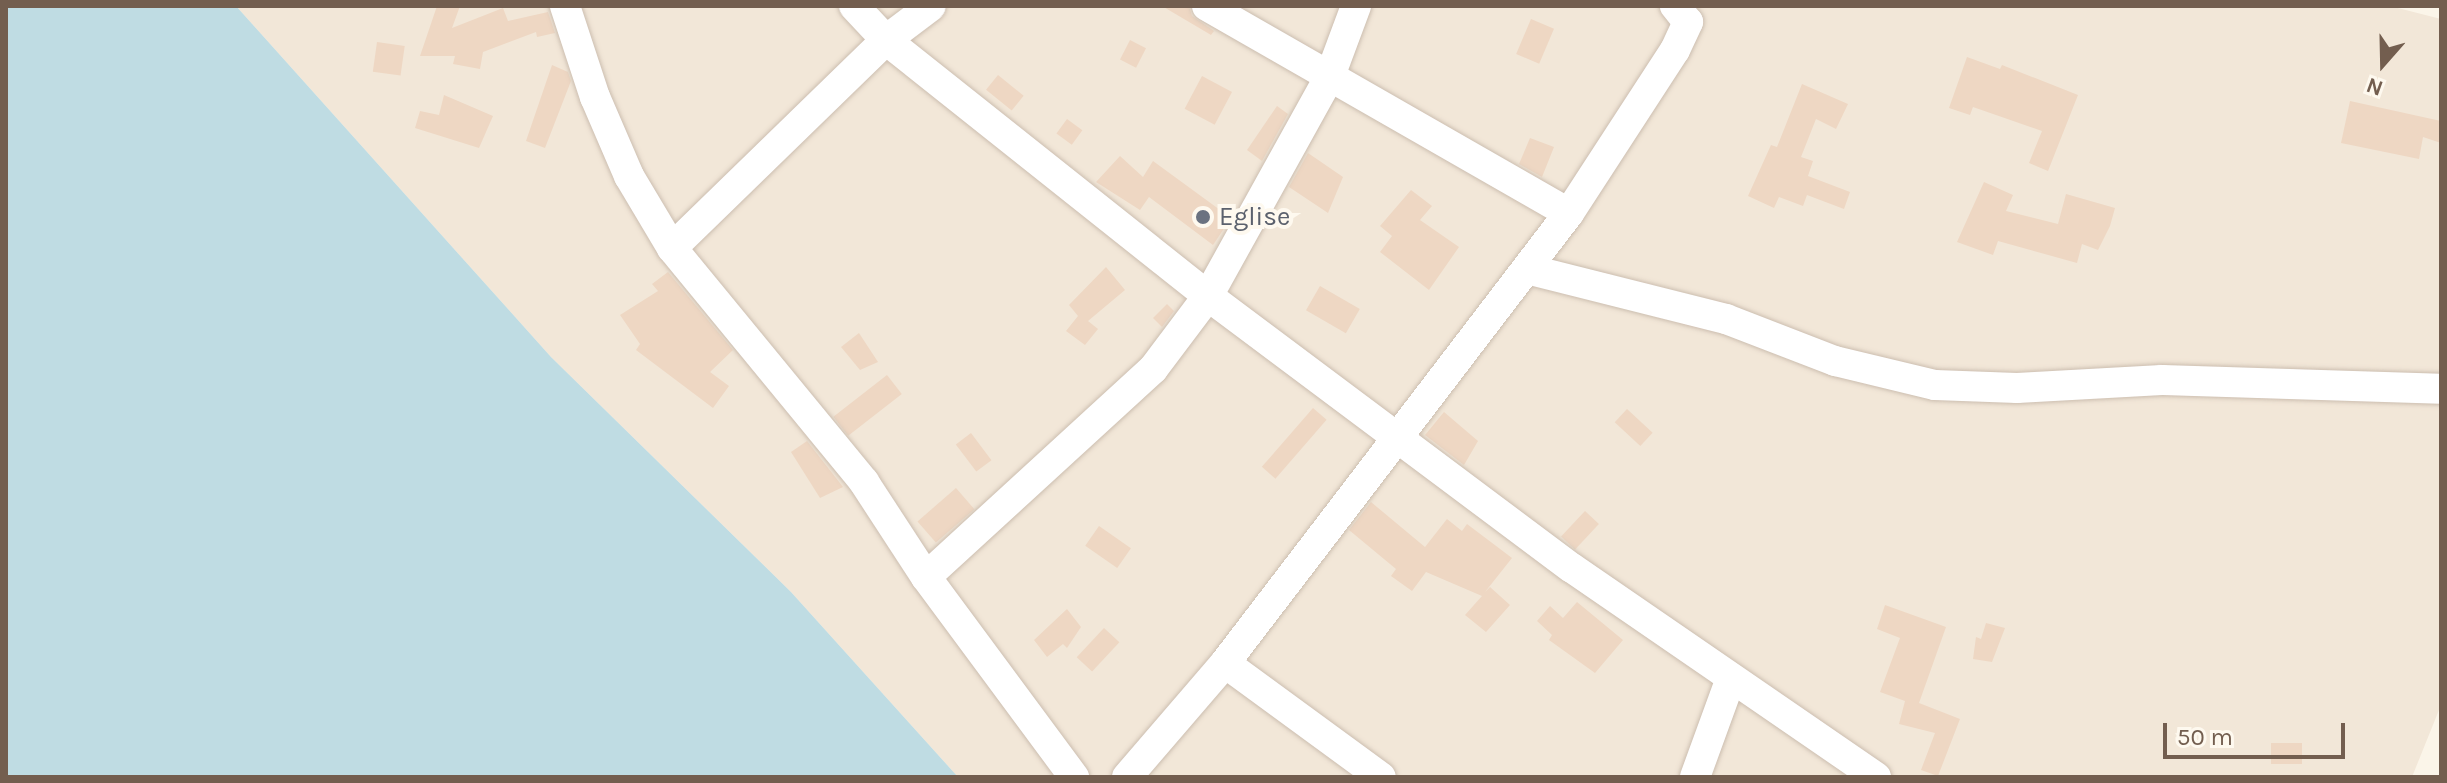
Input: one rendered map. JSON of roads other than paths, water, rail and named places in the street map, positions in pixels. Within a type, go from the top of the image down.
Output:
[{"type":"street","points":[[565,6],[595,97],[629,176],[672,248],[864,482],[926,577],[1074,777]]},
{"type":"street","points":[[854,6],[886,40],[1208,296],[1572,568],[1876,777]]},
{"type":"street","points":[[672,248],[886,40],[931,6]]},
{"type":"street","points":[[1207,6],[1569,213]]},
{"type":"street","points":[[926,577],[1153,369],[1208,296],[1330,76],[1356,6]]},
{"type":"street","points":[[1127,777],[1225,663],[1569,213],[1675,50],[1688,22],[1675,6]]},
{"type":"street","points":[[1527,269],[1726,319],[1835,361],[1935,385],[2017,388],[2162,380],[2441,389]]},
{"type":"street","points":[[1225,663],[1381,777]]},
{"type":"street","points":[[1695,777],[1731,678]]},
{"type":"water","points":[[6,6],[236,6],[551,357],[791,592],[958,777],[6,777]]},
{"type":"place","name":"Eglise","points":[[1203,217]]}]
